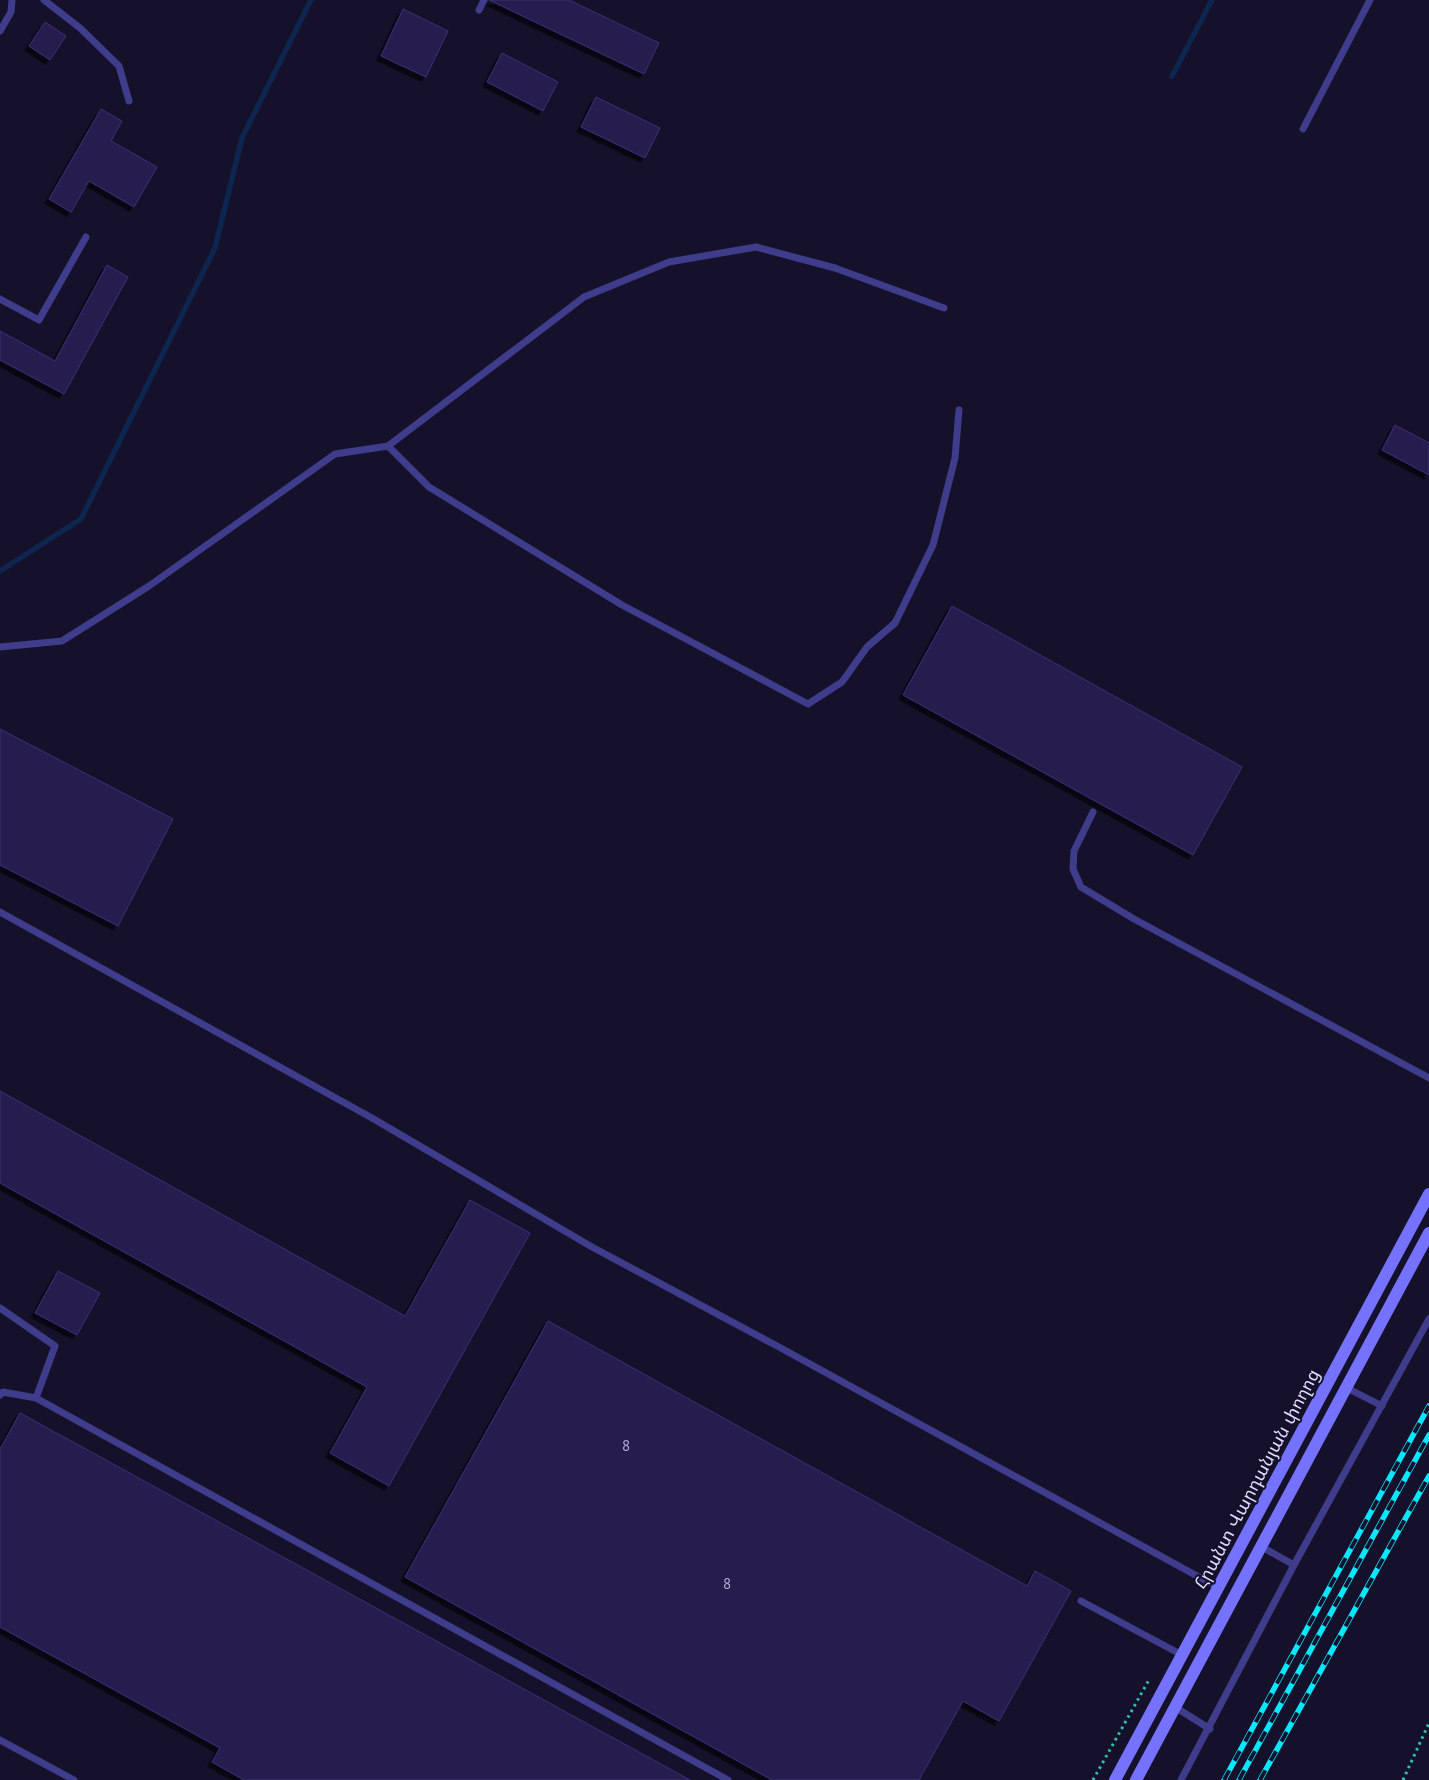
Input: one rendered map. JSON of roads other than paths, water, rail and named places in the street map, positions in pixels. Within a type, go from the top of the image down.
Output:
[{"type":"main road","name":"Հրանտ Վարդանյան փողոց","points":[[1115,1780],[1429,1194]]},
{"type":"main road","name":"Հրանտ Վարդանյան փողոց","points":[[1136,1780],[1347,1388],[1425,1252],[1429,1234]]},
{"type":"lane","points":[[0,31],[10,12],[12,0]]},
{"type":"lane","points":[[44,0],[80,28],[119,66],[129,101]]},
{"type":"lane","points":[[479,10],[484,0]]},
{"type":"lane","points":[[1303,129],[1370,0]]},
{"type":"lane","points":[[0,299],[40,320],[86,237]]},
{"type":"lane","points":[[0,647],[62,640],[149,586],[336,454],[388,446],[584,298],[669,262],[756,247],[836,268],[944,308]]},
{"type":"lane","points":[[388,446],[429,486],[622,605],[808,704],[842,682],[866,647],[896,623],[933,545],[956,458],[959,410]]},
{"type":"lane","points":[[1093,812],[1074,851],[1073,869],[1081,887],[1143,924],[1429,1078]]},
{"type":"lane","points":[[0,912],[372,1118],[592,1247],[1219,1588]]},
{"type":"lane","points":[[0,1308],[55,1346],[36,1398]]},
{"type":"lane","points":[[1181,1780],[1210,1729],[1294,1565],[1429,1319]]},
{"type":"lane","points":[[1347,1388],[1382,1406]]},
{"type":"lane","points":[[0,1395],[3,1392],[36,1398],[728,1780]]},
{"type":"lane","points":[[1262,1547],[1294,1565]]},
{"type":"lane","points":[[1081,1601],[1182,1655]]},
{"type":"lane","points":[[1175,1707],[1210,1729]]},
{"type":"lane","points":[[0,1740],[74,1780]]},
{"type":"waterway","points":[[0,571],[81,519],[215,248],[242,138],[311,0]]},
{"type":"waterway","points":[[1172,76],[1212,0]]},
{"type":"railway","points":[[1224,1780],[1429,1406]]},
{"type":"railway","points":[[1239,1780],[1429,1435]]},
{"type":"railway","points":[[1260,1780],[1429,1476]]}]
